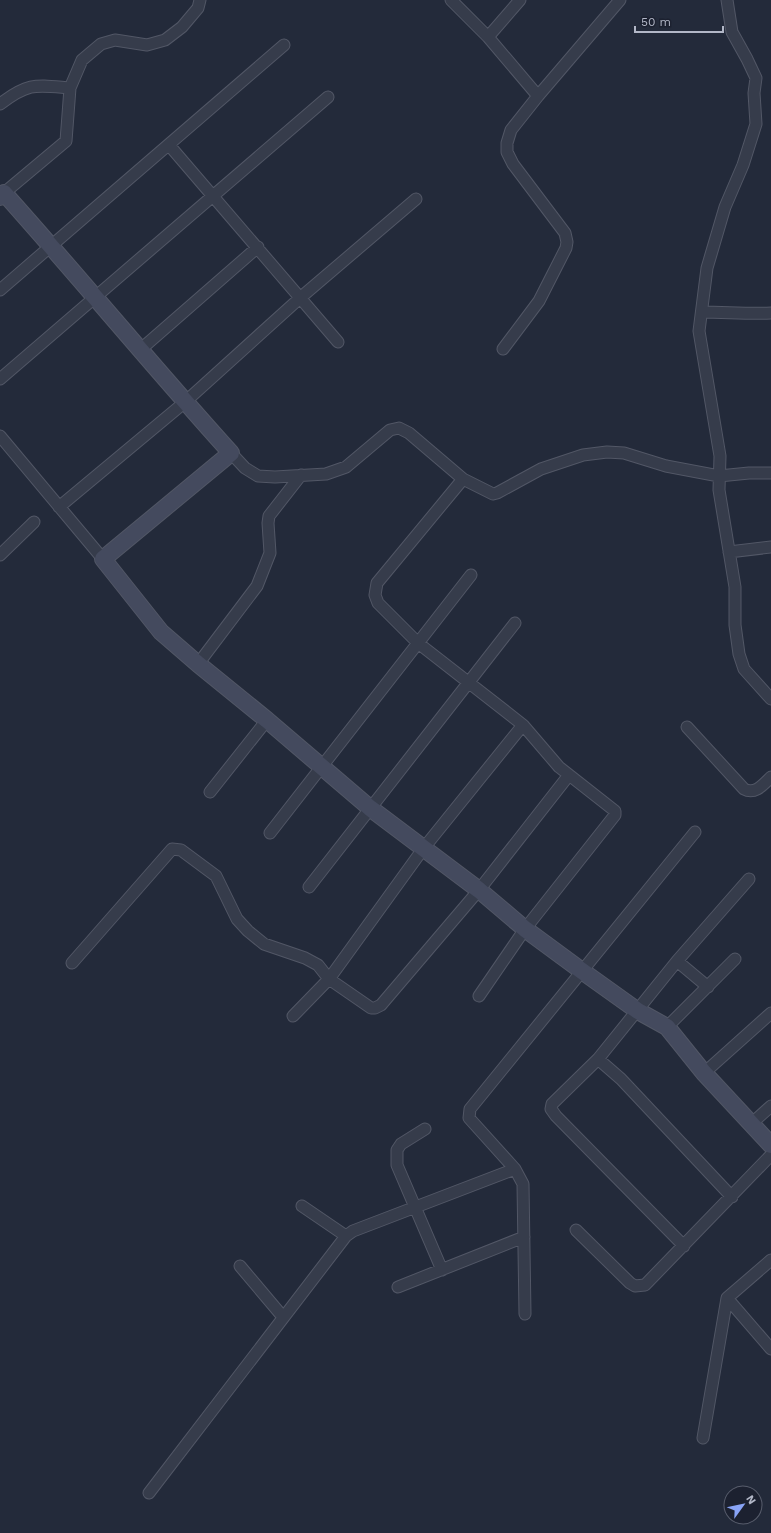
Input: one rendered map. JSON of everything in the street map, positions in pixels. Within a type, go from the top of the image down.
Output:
[{"type":"street","points":[[200,0],[198,8],[182,27],[165,40],[147,45],[115,40],[101,44],[82,60],[70,88],[66,141],[2,195],[52,246],[185,402],[245,468],[258,476],[326,474],[346,467],[390,430],[399,428],[409,433],[463,479],[493,494],[541,469],[583,454],[607,452],[624,453],[666,466],[719,476],[749,473],[771,473]]},
{"type":"street","points":[[451,0],[488,37],[538,96]]},
{"type":"street","points":[[488,37],[520,0]]},
{"type":"street","points":[[503,349],[539,301],[566,248],[565,233],[516,169],[507,152],[507,143],[511,130],[620,0]]},
{"type":"street","points":[[727,0],[732,32],[756,78],[754,93],[756,124],[743,165],[725,207],[709,260],[699,331],[720,456],[719,490],[735,587],[735,624],[739,654],[744,669],[771,699]]},
{"type":"street","points":[[0,290],[284,44]]},
{"type":"street","points":[[0,104],[22,89],[36,85],[70,88]]},
{"type":"street","points":[[0,379],[328,97]]},
{"type":"street","points":[[168,145],[258,247],[338,342]]},
{"type":"street","points":[[59,507],[185,402],[300,298],[416,199]]},
{"type":"street","points":[[140,350],[258,247]]},
{"type":"street","points":[[702,312],[771,313]]},
{"type":"street","points":[[0,436],[103,559],[161,632],[370,808],[480,890],[582,971],[638,1011],[667,1027],[704,1073],[771,1145]]},
{"type":"street","points":[[103,559],[231,454]]},
{"type":"street","points":[[198,664],[257,586],[270,553],[269,516],[301,475]]},
{"type":"street","points":[[463,479],[377,584],[375,595],[378,602],[418,643],[523,725],[559,767],[615,811],[615,815],[526,928],[479,996]]},
{"type":"street","points":[[0,555],[34,522]]},
{"type":"street","points":[[729,552],[771,547]]},
{"type":"street","points":[[270,833],[470,575]]},
{"type":"street","points":[[309,887],[515,623]]},
{"type":"street","points":[[210,792],[267,720]]},
{"type":"street","points":[[294,1016],[329,979],[423,849],[523,725]]},
{"type":"street","points":[[687,727],[744,789],[749,792],[755,791],[771,777]]},
{"type":"street","points":[[72,963],[172,848],[177,848],[216,876],[237,919],[258,940],[268,947],[305,958],[318,965],[329,979],[371,1008],[375,1008],[381,1005],[480,890],[569,775]]},
{"type":"street","points":[[525,1314],[523,1184],[515,1169],[469,1118],[470,1109],[695,832]]},
{"type":"street","points":[[684,1246],[556,1116],[551,1109],[552,1104],[598,1059],[677,961],[749,879]]},
{"type":"street","points":[[667,1027],[735,959]]},
{"type":"street","points":[[677,961],[708,987]]},
{"type":"street","points":[[704,1073],[771,1013]]},
{"type":"street","points":[[598,1059],[620,1079],[732,1197]]},
{"type":"street","points":[[751,1124],[771,1106]]},
{"type":"street","points":[[425,1129],[401,1144],[397,1150],[397,1165],[442,1270]]},
{"type":"street","points":[[576,1230],[630,1283],[635,1286],[645,1285],[771,1156]]},
{"type":"street","points":[[149,1493],[346,1236],[353,1231],[515,1169]]},
{"type":"street","points":[[302,1206],[346,1236]]},
{"type":"street","points":[[398,1288],[524,1237]]},
{"type":"street","points":[[703,1438],[727,1298],[771,1260]]},
{"type":"street","points":[[240,1266],[283,1318]]},
{"type":"street","points":[[727,1298],[771,1349]]}]
